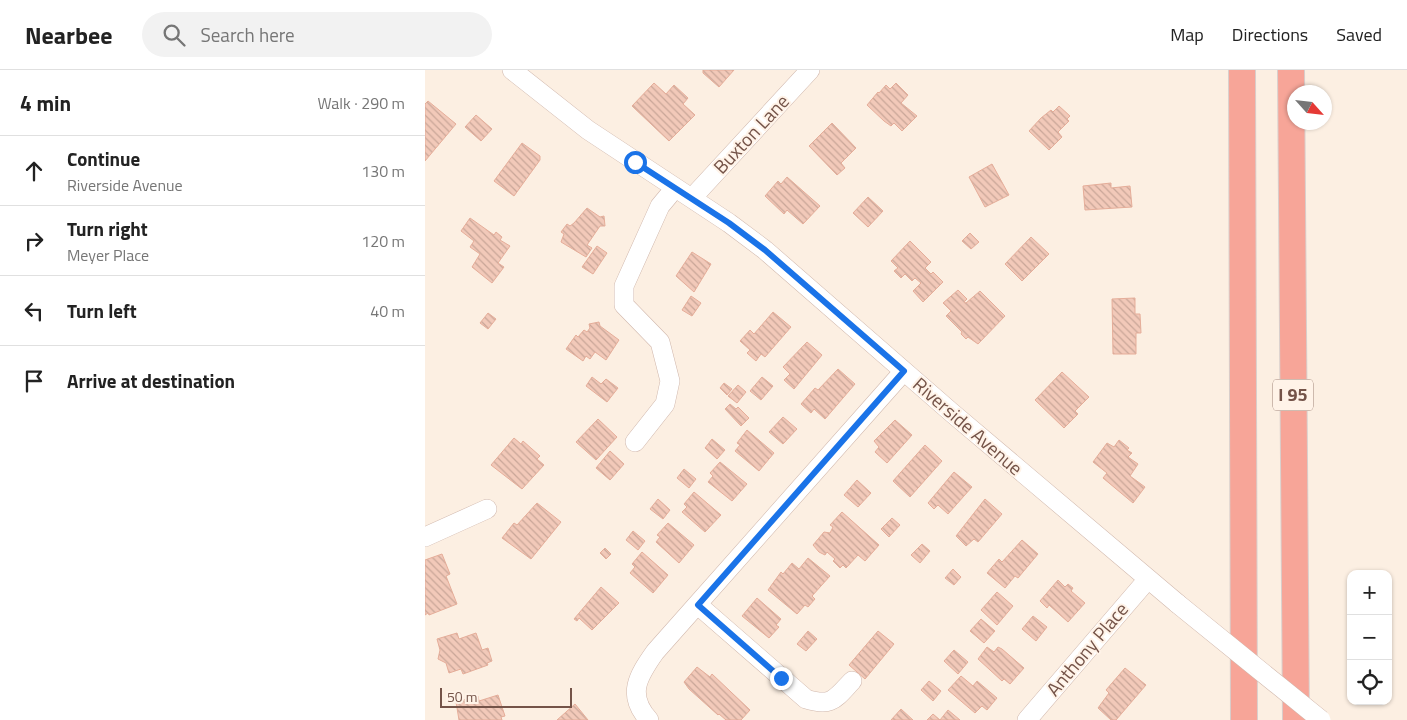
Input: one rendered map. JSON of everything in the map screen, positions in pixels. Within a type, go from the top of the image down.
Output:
[{"type":"highway","points":[[1242,70],[1244,720]]},
{"type":"highway","name":"I 95","points":[[1291,70],[1296,720]]},
{"type":"street","name":"Riverside Avenue","points":[[512,70],[588,130],[692,198],[765,250],[1148,579],[1321,720]]},
{"type":"street","name":"Buxton Lane","points":[[692,198],[810,70]]},
{"type":"street","points":[[635,442],[665,404],[670,381],[660,342],[624,305],[624,286],[660,206],[675,188]]},
{"type":"street","points":[[649,720],[642,712],[637,701],[638,680],[655,652],[904,371]]},
{"type":"street","points":[[425,537],[487,508]]},
{"type":"street","name":"Anthony Place","points":[[1027,720],[1148,579]]},
{"type":"street","points":[[698,605],[806,699],[820,703],[834,701],[852,681]]},
{"type":"building","points":[[703,70],[734,70],[719,87],[703,73]]},
{"type":"building","points":[[654,83],[666,94],[674,85],[688,98],[683,104],[695,115],[669,141],[632,106]]},
{"type":"building","points":[[896,83],[908,95],[901,103],[917,116],[902,131],[894,123],[891,126],[884,121],[867,105],[886,85],[890,89]]},
{"type":"building","points":[[428,101],[456,124],[425,161],[425,104]]},
{"type":"building","points":[[1059,106],[1070,116],[1067,119],[1069,121],[1058,132],[1062,137],[1049,150],[1029,131],[1041,118],[1051,110],[1053,112]]},
{"type":"building","points":[[476,115],[492,129],[481,141],[465,127]]},
{"type":"building","points":[[832,123],[856,148],[841,163],[845,168],[837,175],[809,146]]},
{"type":"building","points":[[522,143],[540,156],[540,160],[514,196],[494,181]]},
{"type":"building","points":[[992,164],[1009,195],[985,207],[969,177]]},
{"type":"building","points":[[787,177],[820,206],[803,224],[787,210],[784,214],[765,196],[778,181],[781,184]]},
{"type":"building","points":[[1111,183],[1111,188],[1130,186],[1132,207],[1085,210],[1083,186]]},
{"type":"building","points":[[868,197],[883,211],[868,227],[853,213]]},
{"type":"building","points":[[587,208],[600,217],[604,216],[605,226],[600,226],[587,245],[592,248],[586,257],[561,242],[564,234],[561,232],[567,224],[570,226],[574,223]]},
{"type":"building","points":[[470,218],[494,235],[496,232],[502,237],[500,240],[510,246],[498,263],[504,267],[492,283],[472,267],[480,254],[470,247],[474,241],[461,231]]},
{"type":"building","points":[[970,233],[979,242],[971,249],[962,241]]},
{"type":"building","points":[[1031,237],[1049,254],[1022,281],[1005,264]]},
{"type":"building","points":[[910,241],[931,262],[925,268],[931,274],[933,272],[943,282],[923,302],[913,291],[921,283],[915,278],[912,281],[905,274],[901,278],[894,271],[898,268],[891,261]]},
{"type":"building","points":[[597,246],[607,253],[593,274],[582,267]]},
{"type":"building","points":[[692,252],[711,264],[694,292],[676,276]]},
{"type":"building","points":[[958,290],[967,299],[964,302],[966,303],[980,291],[1005,316],[978,344],[968,337],[966,339],[961,334],[962,332],[946,316],[951,311],[943,303]]},
{"type":"building","points":[[691,296],[701,303],[692,316],[682,310]]},
{"type":"building","points":[[1135,298],[1135,314],[1140,314],[1141,333],[1136,333],[1136,354],[1113,354],[1112,299]]},
{"type":"building","points":[[773,312],[791,327],[765,357],[761,354],[756,361],[747,353],[750,350],[740,341],[750,330],[754,334]]},
{"type":"building","points":[[488,313],[496,319],[488,329],[480,323]]},
{"type":"building","points":[[599,322],[600,326],[619,340],[606,360],[595,352],[590,359],[586,356],[583,361],[566,349],[576,335],[578,337],[584,330],[587,332],[590,328],[589,324]]},
{"type":"building","points":[[807,342],[822,355],[794,389],[784,380],[790,374],[783,367]]},
{"type":"building","points":[[838,369],[855,384],[825,419],[814,409],[811,413],[801,404],[815,388],[818,390]]},
{"type":"building","points":[[1062,372],[1089,397],[1075,411],[1078,414],[1064,428],[1035,400]]},
{"type":"building","points":[[592,377],[601,384],[606,379],[618,388],[607,402],[586,386]]},
{"type":"building","points":[[762,377],[773,386],[761,400],[750,391]]},
{"type":"building","points":[[724,383],[732,389],[727,395],[720,388]]},
{"type":"building","points":[[738,385],[746,392],[737,403],[728,396]]},
{"type":"building","points":[[730,404],[736,409],[738,407],[749,418],[741,426],[725,409]]},
{"type":"building","points":[[783,417],[797,429],[783,444],[769,432]]},
{"type":"building","points":[[598,419],[617,437],[596,460],[576,442]]},
{"type":"building","points":[[895,420],[912,435],[887,463],[875,452],[879,447],[874,441]]},
{"type":"building","points":[[747,430],[774,453],[759,471],[735,451],[740,445],[737,443]]},
{"type":"building","points":[[514,438],[521,444],[523,441],[540,456],[537,459],[544,465],[522,489],[491,465]]},
{"type":"building","points":[[712,439],[725,450],[717,459],[705,448]]},
{"type":"building","points":[[1119,440],[1132,453],[1128,457],[1138,464],[1130,476],[1145,487],[1133,503],[1103,478],[1107,473],[1093,462],[1107,443],[1114,447]]},
{"type":"building","points":[[925,445],[942,461],[910,497],[893,481]]},
{"type":"building","points":[[610,451],[624,464],[610,480],[596,468]]},
{"type":"building","points":[[720,462],[747,484],[732,501],[708,482],[713,476],[710,473]]},
{"type":"building","points":[[684,469],[696,479],[689,488],[677,478]]},
{"type":"building","points":[[954,472],[972,487],[948,514],[938,505],[934,509],[928,503]]},
{"type":"building","points":[[857,480],[871,493],[858,507],[844,495]]},
{"type":"building","points":[[694,492],[721,515],[705,532],[682,512],[687,507],[684,504]]},
{"type":"building","points":[[658,499],[670,510],[663,519],[650,509]]},
{"type":"building","points":[[985,499],[1002,514],[978,542],[974,539],[966,546],[956,536]]},
{"type":"building","points":[[537,503],[561,522],[531,559],[502,538],[514,523],[517,525]]},
{"type":"building","points":[[842,512],[879,545],[865,561],[858,555],[846,568],[843,565],[840,568],[833,561],[835,559],[827,552],[825,555],[819,552],[813,545],[824,532],[830,533],[833,527],[830,525]]},
{"type":"building","points":[[892,518],[900,525],[889,537],[881,529]]},
{"type":"building","points":[[668,523],[694,545],[679,563],[656,542],[660,537],[657,535]]},
{"type":"building","points":[[633,531],[645,541],[638,550],[626,540]]},
{"type":"building","points":[[1022,540],[1038,554],[1018,578],[1015,576],[1005,588],[987,573],[999,559],[1002,562]]},
{"type":"building","points":[[922,544],[930,551],[920,563],[911,555]]},
{"type":"building","points":[[605,548],[611,554],[606,559],[600,553]]},
{"type":"building","points":[[642,552],[668,575],[653,593],[630,573],[635,567],[632,564]]},
{"type":"building","points":[[442,554],[450,574],[446,576],[457,604],[425,615],[425,560]]},
{"type":"building","points":[[808,558],[830,576],[812,596],[815,599],[808,607],[805,605],[797,614],[768,590],[781,572],[783,574],[792,563],[799,569]]},
{"type":"building","points":[[953,569],[961,577],[954,585],[945,578]]},
{"type":"building","points":[[1058,580],[1065,587],[1068,584],[1073,588],[1071,591],[1085,603],[1068,622],[1049,605],[1047,608],[1040,601]]},
{"type":"building","points":[[601,587],[619,603],[592,630],[579,618],[577,621],[574,619]]},
{"type":"building","points":[[997,592],[1013,606],[997,625],[981,610]]},
{"type":"building","points":[[757,598],[781,619],[776,625],[779,627],[769,638],[742,616]]},
{"type":"building","points":[[1033,616],[1047,627],[1036,641],[1022,629]]},
{"type":"building","points":[[981,619],[995,631],[984,643],[970,631]]},
{"type":"building","points":[[808,631],[817,639],[806,651],[797,644]]},
{"type":"building","points":[[878,631],[894,644],[865,679],[849,665]]},
{"type":"building","points":[[457,633],[459,639],[476,633],[482,650],[488,648],[492,661],[487,663],[488,665],[463,674],[461,669],[449,673],[446,663],[438,659],[440,650],[437,639]]},
{"type":"building","points":[[987,647],[994,652],[998,647],[1002,649],[1024,668],[1010,684],[1004,679],[1002,681],[978,659]]},
{"type":"building","points":[[954,650],[968,662],[958,674],[944,661]]},
{"type":"building","points":[[697,667],[710,677],[712,674],[750,710],[741,720],[726,720],[689,689],[684,682]]},
{"type":"building","points":[[1125,668],[1146,685],[1116,720],[1111,720],[1098,708],[1109,693],[1106,690]]},
{"type":"building","points":[[961,676],[973,686],[977,681],[997,698],[987,710],[982,706],[975,713],[948,690]]},
{"type":"building","points":[[929,681],[941,691],[933,701],[921,690]]},
{"type":"building","points":[[498,695],[505,716],[501,717],[502,720],[459,720],[456,702],[478,696],[479,701]]},
{"type":"building","points":[[575,704],[588,720],[557,720]]},
{"type":"building","points":[[901,709],[913,720],[891,720]]},
{"type":"building","points":[[948,710],[960,720],[940,720]]},
{"type":"building","points":[[933,714],[940,720],[927,720]]},
{"type":"route","points":[[635,162],[729,223],[765,250],[904,371],[698,605],[781,678]]}]
